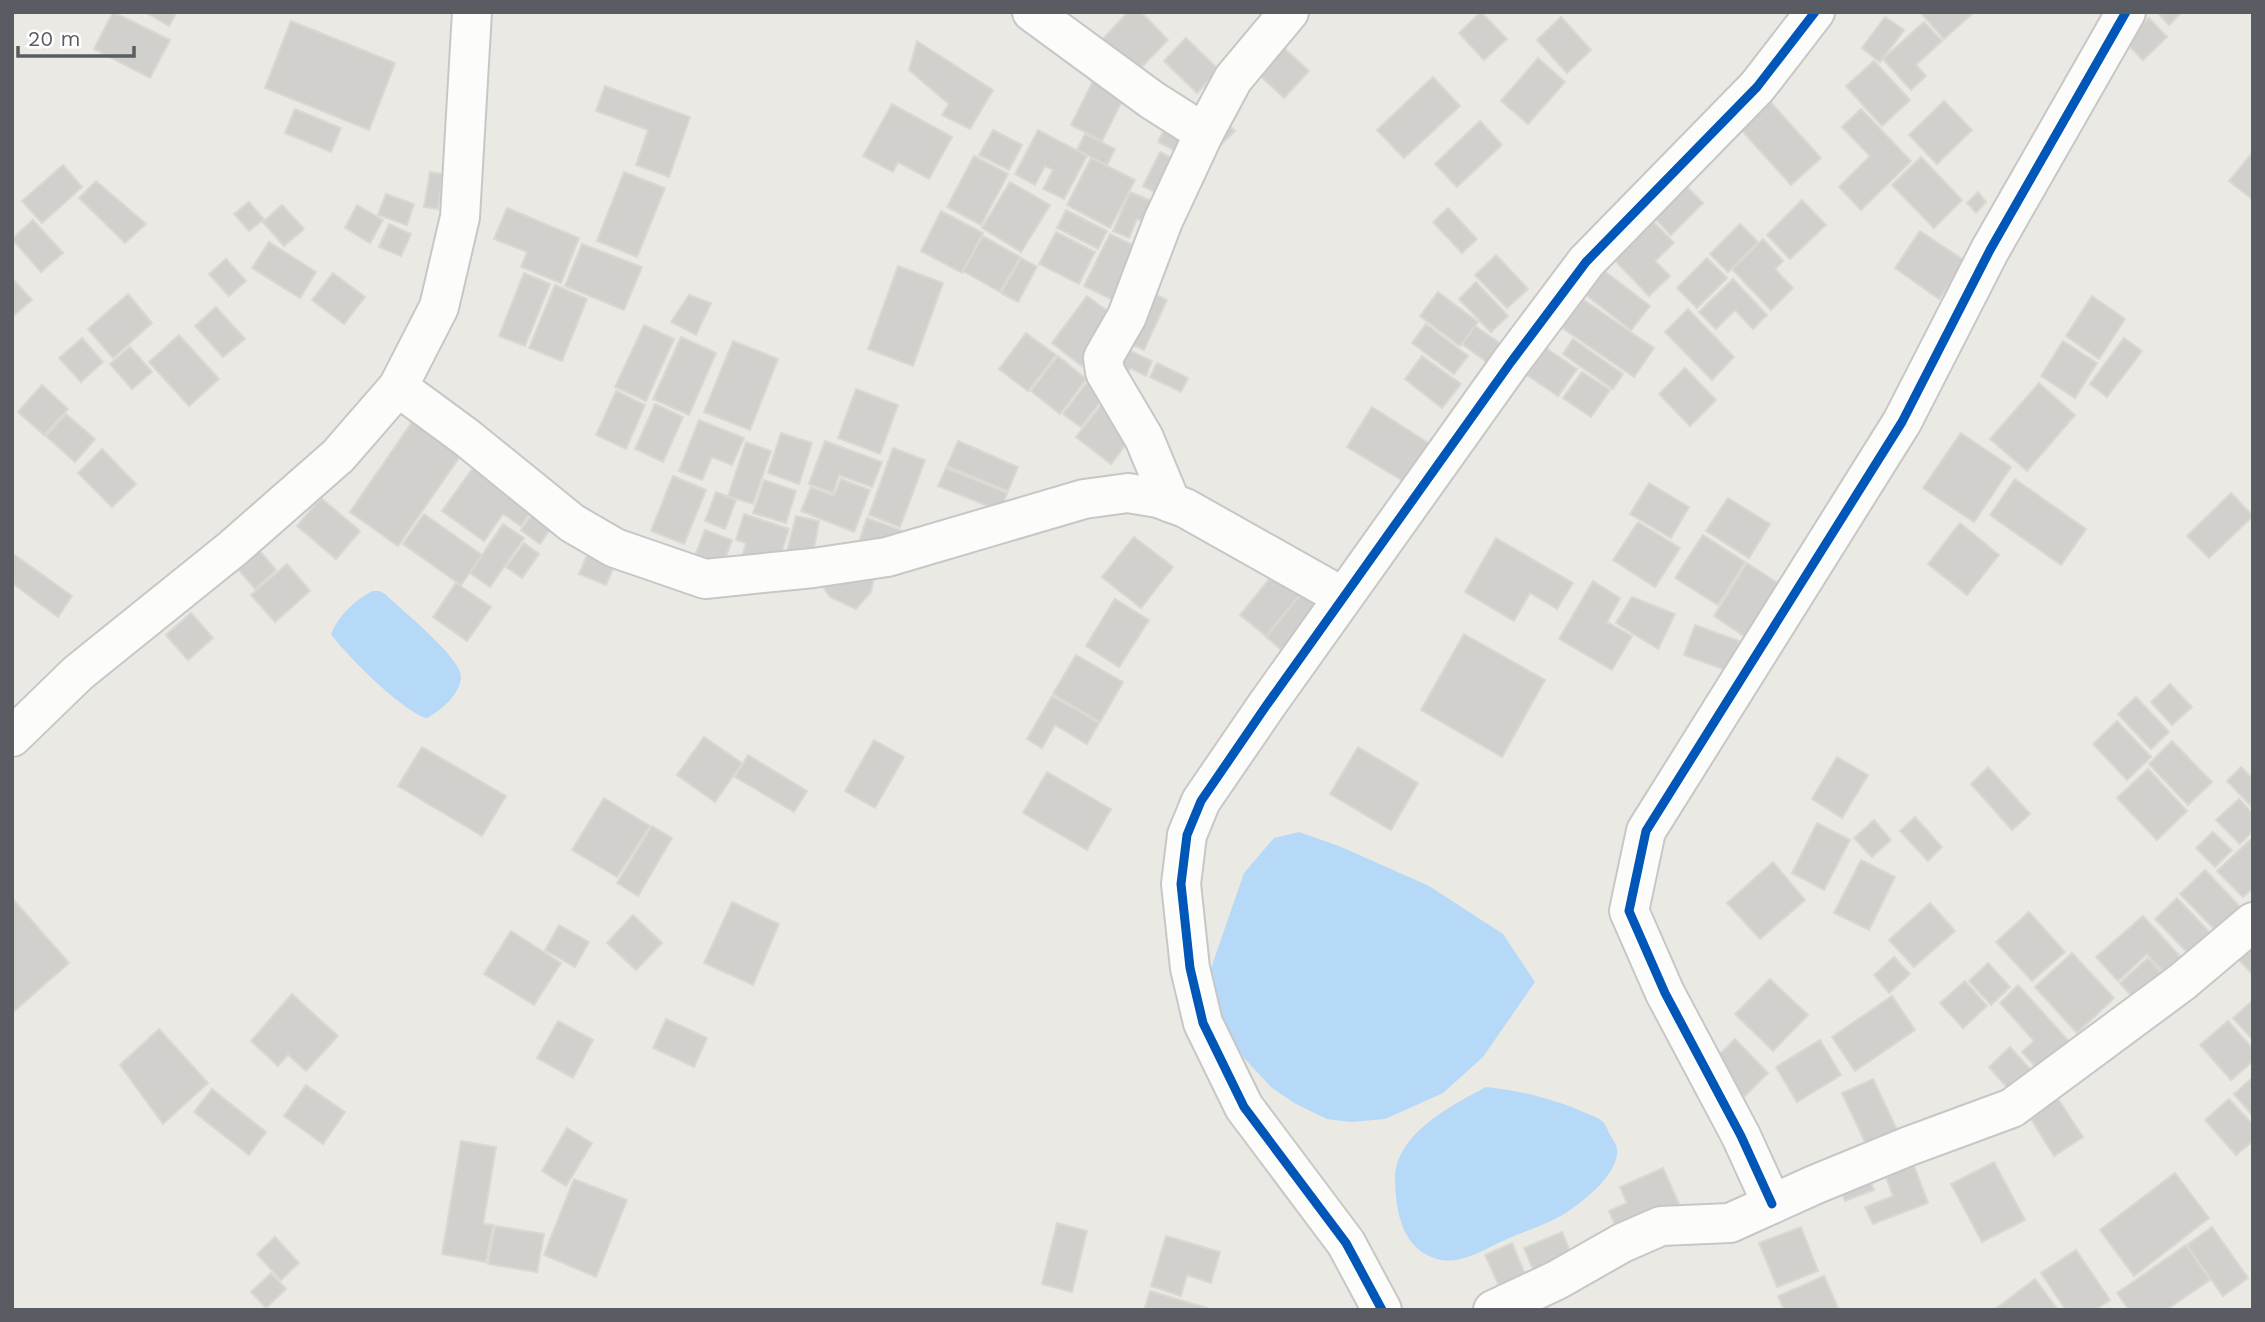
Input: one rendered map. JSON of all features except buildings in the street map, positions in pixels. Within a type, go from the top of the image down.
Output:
[{"type":"street","points":[[12,737],[78,673],[223,557],[338,456],[398,387],[439,307],[457,231],[463,179],[472,12]]},
{"type":"street","points":[[1032,12],[1152,100],[1204,133]]},
{"type":"street","points":[[1171,503],[1144,438],[1105,372],[1103,358],[1127,316],[1163,221],[1204,133],[1233,79],[1289,12]]},
{"type":"street","points":[[1382,1310],[1346,1243],[1244,1107],[1203,1023],[1190,968],[1181,884],[1187,835],[1201,801],[1343,597],[1586,262],[1757,87],[1815,12]]},
{"type":"street","points":[[1772,1204],[1741,1136],[1665,993],[1629,911],[1646,831],[1902,422],[1990,250],[2126,12]]},
{"type":"street","points":[[398,387],[466,437],[572,523],[615,548],[705,579],[813,568],[887,556],[1084,499],[1128,493],[1158,498],[1185,508],[1343,597]]},
{"type":"street","points":[[1493,1310],[1558,1280],[1622,1243],[1661,1226],[1730,1223],[1909,1146],[2012,1108],[2182,982],[2253,922]]},
{"type":"water","points":[[372,591],[385,594],[441,646],[459,669],[461,677],[457,690],[444,706],[427,718],[404,706],[390,694],[361,668],[331,634],[348,609]]},
{"type":"water","points":[[1299,832],[1339,846],[1429,886],[1503,934],[1535,982],[1483,1057],[1443,1093],[1385,1119],[1351,1122],[1327,1119],[1296,1104],[1272,1088],[1244,1058],[1221,1025],[1208,977],[1244,873],[1274,838]]},
{"type":"water","points":[[1486,1087],[1551,1100],[1599,1119],[1605,1124],[1616,1146],[1615,1163],[1592,1193],[1555,1219],[1473,1255],[1446,1261],[1437,1259],[1416,1247],[1403,1228],[1397,1205],[1397,1164],[1404,1149],[1427,1124]]},
{"type":"cycle path","points":[[1382,1310],[1346,1243],[1244,1107],[1203,1023],[1190,968],[1181,884],[1187,835],[1201,801],[1266,706],[1511,362],[1586,262],[1757,87],[1815,12]]},
{"type":"cycle path","points":[[1772,1204],[1741,1136],[1665,993],[1629,911],[1646,831],[1902,422],[1990,250],[2126,12]]}]
